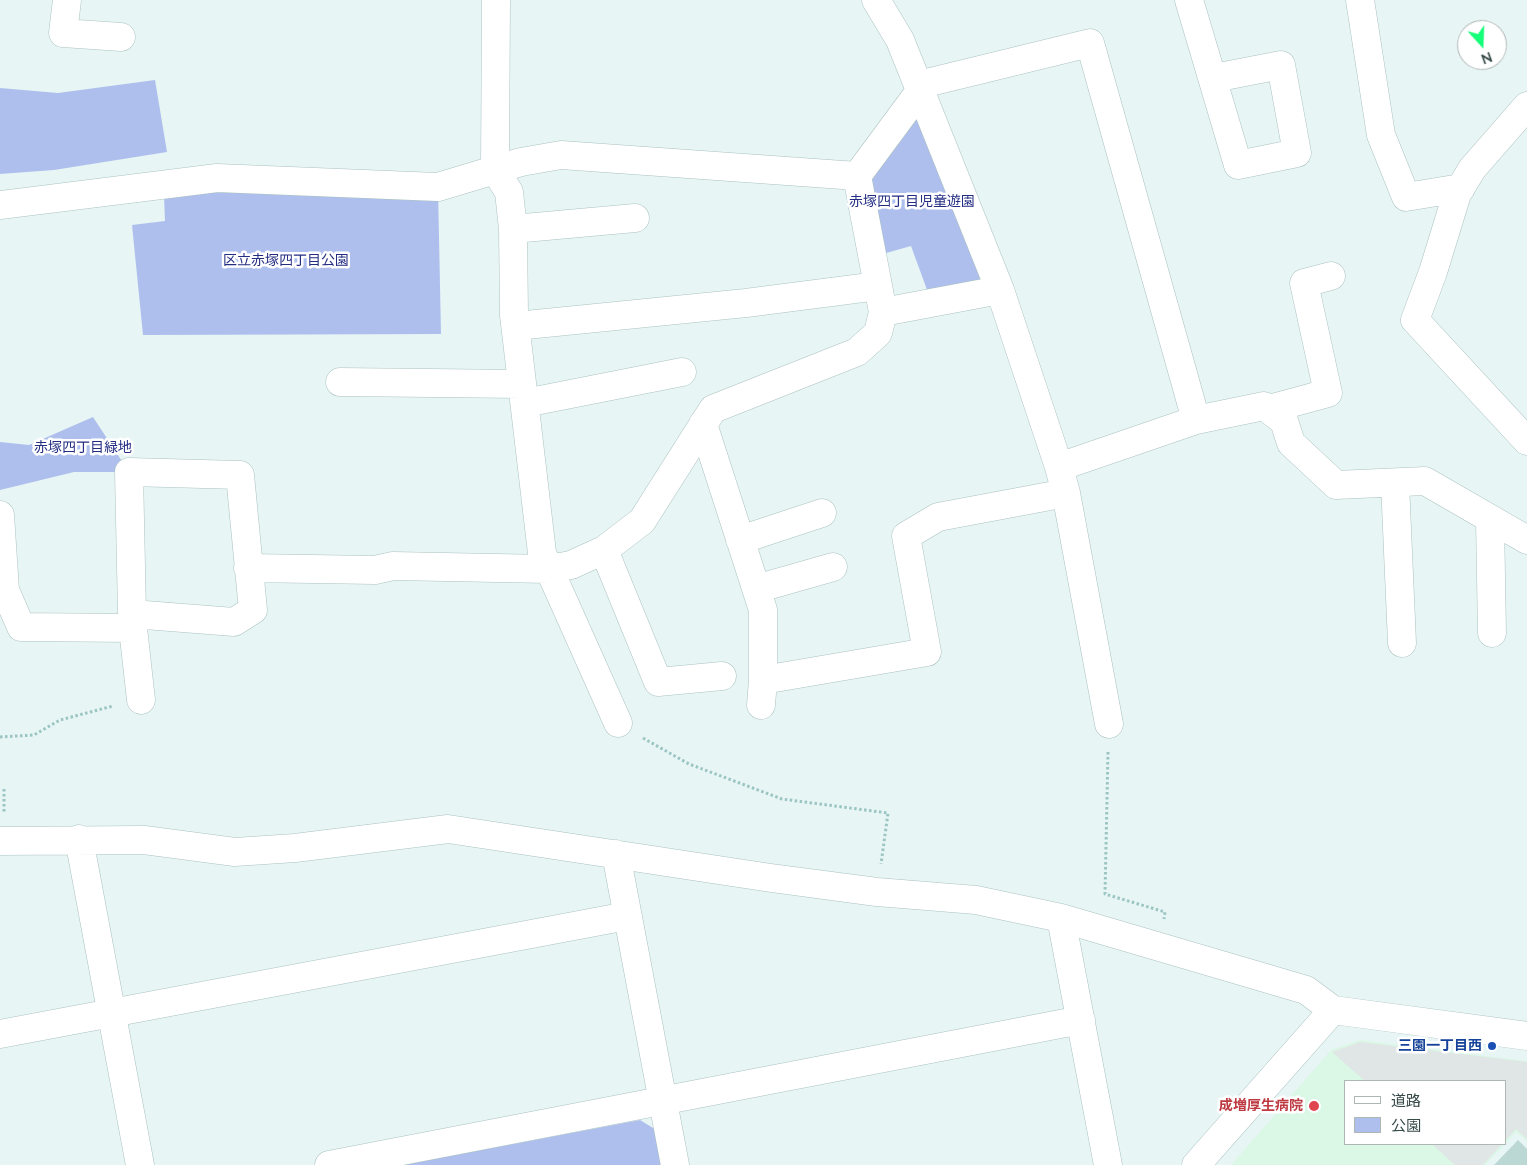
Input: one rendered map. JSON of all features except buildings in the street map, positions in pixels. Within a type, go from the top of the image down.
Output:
[{"type":"street","points":[[67,0],[63,33],[121,37]]},
{"type":"street","points":[[496,0],[495,170],[509,192],[513,229],[516,326],[542,553],[618,723]]},
{"type":"street","points":[[876,0],[900,40],[1000,290],[1059,467],[1066,493],[1109,724]]},
{"type":"street","points":[[1189,0],[1214,78]]},
{"type":"street","points":[[1360,0],[1381,135],[1406,197],[1461,188]]},
{"type":"street","points":[[248,568],[376,570],[393,566],[548,569],[570,565],[604,550],[642,521],[712,409],[857,352],[878,333],[881,299],[857,176],[919,88],[1090,43],[1196,420]]},
{"type":"street","points":[[1527,106],[1472,169],[1461,188],[1415,320],[1527,441]]},
{"type":"street","points":[[0,205],[217,178],[438,187],[521,162],[561,155],[857,176]]},
{"type":"street","points":[[513,229],[635,218]]},
{"type":"street","points":[[1269,409],[1328,393],[1304,283],[1331,276]]},
{"type":"street","points":[[516,326],[746,303],[881,299],[1000,290]]},
{"type":"street","points":[[340,382],[524,394],[682,372]]},
{"type":"street","points":[[1059,467],[1196,420],[1264,406],[1284,420],[1291,443],[1336,485],[1425,481],[1527,540]]},
{"type":"street","points":[[703,424],[763,610],[762,693],[927,652],[906,536],[938,518],[1066,493]]},
{"type":"street","points":[[0,515],[5,590],[21,627],[132,621],[234,622],[254,610],[248,568],[240,475],[129,472],[132,621],[141,700]]},
{"type":"street","points":[[1395,483],[1402,643]]},
{"type":"street","points":[[740,540],[822,513]]},
{"type":"street","points":[[1490,520],[1492,634]]},
{"type":"street","points":[[604,550],[658,682],[722,676]]},
{"type":"street","points":[[756,588],[833,567]]},
{"type":"street","points":[[0,841],[144,840],[235,852],[295,848],[448,828],[877,892],[976,900],[1061,918],[1306,990],[1333,1010],[1527,1036]]},
{"type":"street","points":[[79,839],[140,1165]]},
{"type":"street","points":[[616,854],[675,1165]]},
{"type":"street","points":[[0,1034],[627,916]]},
{"type":"street","points":[[1061,918],[1108,1165]]},
{"type":"street","points":[[1196,1165],[1333,1010]]},
{"type":"street","points":[[335,1164],[1081,1020]]},
{"type":"path","points":[[0,738],[34,735],[60,720],[106,708]]},
{"type":"path","points":[[618,723],[689,764],[782,799],[888,813],[877,892]]},
{"type":"path","points":[[1109,724],[1105,894],[1164,912],[1160,947]]},
{"type":"shaded area","name":"成増厚生病院","points":[[1360,1040],[1527,1061],[1527,1141],[1516,1132],[1507,1142],[1507,1080],[1344,1080],[1344,1145],[1504,1145],[1485,1165],[1231,1165],[1331,1050]]},
{"type":"shaded area","points":[[1360,1042],[1527,1062],[1527,1139],[1516,1129],[1507,1139],[1507,1080],[1364,1080],[1332,1052]]},
{"type":"shaded area","points":[[1433,1145],[1501,1145],[1483,1165],[1455,1165]]},
{"type":"green space","points":[[155,80],[167,152],[54,170],[0,174],[0,88],[58,93]]},
{"type":"green space","name":"赤塚四丁目児童遊園","points":[[919,105],[994,287],[930,298],[911,246],[879,255],[863,180]]},
{"type":"green space","name":"区立赤塚四丁目公園","points":[[213,188],[438,189],[441,334],[143,335],[132,225],[165,221],[164,195]]},
{"type":"green space","name":"赤塚四丁目緑地","points":[[93,417],[129,472],[74,472],[0,490],[0,442],[29,445]]},
{"type":"green space","points":[[640,1120],[658,1131],[663,1165],[402,1165]]},
{"type":"place","name":"三園一丁目西","points":[[1492,1046]]},
{"type":"place","name":"成増厚生病院","points":[[1314,1106]]}]
